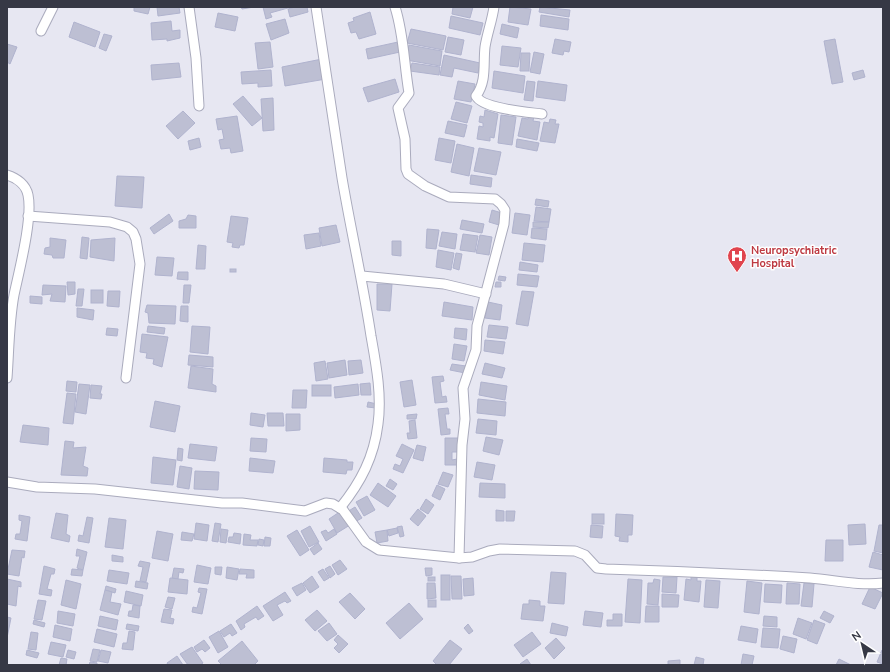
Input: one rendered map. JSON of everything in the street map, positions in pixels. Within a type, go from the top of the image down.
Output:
[{"type":"street","points":[[41,31],[53,7]]},
{"type":"street","points":[[189,7],[196,58],[199,106]]},
{"type":"street","points":[[316,7],[342,178],[362,276],[377,378],[378,423],[368,467],[356,488],[340,508]]},
{"type":"street","points":[[395,7],[402,34],[409,93],[398,108],[405,139],[406,169],[408,174],[425,186],[441,194],[449,197],[495,199],[501,204],[504,210],[504,224],[477,326],[476,350],[463,388],[465,424],[462,445],[459,558]]},
{"type":"street","points":[[494,7],[485,47],[481,90],[476,96],[478,100],[488,104],[542,114]]},
{"type":"street","points":[[7,175],[19,181],[25,187],[28,196],[28,216],[10,296],[7,378]]},
{"type":"street","points":[[28,216],[110,222],[127,227],[133,232],[136,239],[140,264],[126,378]]},
{"type":"street","points":[[362,276],[444,284],[486,294]]},
{"type":"street","points":[[7,482],[37,487],[84,488],[222,503],[242,502],[305,512],[326,503],[333,504],[340,508],[366,542],[375,549],[397,553],[459,558],[472,557],[500,549],[575,551],[585,555],[597,568],[606,569],[695,571],[764,577],[811,578],[867,585],[883,583]]},
{"type":"building","points":[[134,7],[150,7],[148,14],[134,11]]},
{"type":"building","points":[[157,7],[179,7],[180,13],[158,16]]},
{"type":"building","points":[[241,7],[254,7],[242,9]]},
{"type":"building","points":[[263,7],[288,8],[270,13],[272,17],[266,19]]},
{"type":"building","points":[[295,7],[307,7],[308,12],[290,17],[288,9]]},
{"type":"building","points":[[453,7],[473,7],[470,18],[452,14]]},
{"type":"building","points":[[510,7],[531,9],[528,25],[508,22]]},
{"type":"building","points":[[540,7],[570,10],[569,17],[539,12]]},
{"type":"building","points":[[370,12],[376,34],[359,39],[356,32],[351,33],[348,23],[354,21],[353,18]]},
{"type":"building","points":[[218,13],[238,17],[235,31],[215,27]]},
{"type":"building","points":[[541,15],[569,19],[568,30],[540,26]]},
{"type":"building","points":[[451,16],[483,23],[480,35],[449,28]]},
{"type":"building","points":[[285,19],[289,33],[271,40],[266,24]]},
{"type":"building","points":[[171,21],[172,31],[180,30],[180,38],[167,41],[167,39],[152,40],[151,23]]},
{"type":"building","points":[[74,22],[100,32],[95,47],[69,37]]},
{"type":"building","points":[[502,24],[519,28],[517,38],[500,34]]},
{"type":"building","points":[[411,29],[446,36],[443,50],[407,43]]},
{"type":"building","points":[[104,34],[112,36],[106,51],[99,48]]},
{"type":"building","points":[[448,37],[464,40],[461,55],[445,52]]},
{"type":"building","points":[[555,39],[571,42],[569,52],[564,51],[563,55],[552,53]]},
{"type":"building","points":[[835,39],[843,82],[832,84],[824,41]]},
{"type":"building","points":[[270,42],[273,67],[258,69],[255,43]]},
{"type":"building","points":[[398,42],[400,52],[368,59],[366,49]]},
{"type":"building","points":[[7,44],[17,47],[10,64],[7,62]]},
{"type":"building","points":[[409,45],[442,51],[440,66],[406,60]]},
{"type":"building","points":[[502,46],[521,48],[518,67],[500,65]]},
{"type":"building","points":[[534,52],[544,54],[540,74],[530,72]]},
{"type":"building","points":[[521,53],[530,53],[529,71],[520,71]]},
{"type":"building","points":[[444,55],[480,63],[478,73],[454,68],[452,77],[440,75]]},
{"type":"building","points":[[322,59],[326,79],[285,86],[282,67]]},
{"type":"building","points":[[179,63],[181,77],[152,80],[151,65]]},
{"type":"building","points":[[412,63],[440,67],[439,75],[410,71]]},
{"type":"building","points":[[271,70],[272,86],[258,87],[258,83],[242,84],[241,72]]},
{"type":"building","points":[[863,70],[865,77],[854,80],[852,73]]},
{"type":"building","points":[[494,71],[525,76],[523,93],[492,88]]},
{"type":"building","points":[[395,79],[399,92],[368,102],[363,88]]},
{"type":"building","points":[[458,81],[475,84],[471,102],[454,99]]},
{"type":"building","points":[[527,81],[535,82],[533,101],[524,100]]},
{"type":"building","points":[[538,81],[567,85],[565,101],[536,97]]},
{"type":"building","points":[[243,96],[262,118],[252,126],[233,104]]},
{"type":"building","points":[[273,98],[274,130],[263,131],[261,99]]},
{"type":"building","points":[[456,102],[472,106],[467,123],[451,119]]},
{"type":"building","points":[[485,110],[498,114],[494,138],[490,137],[490,141],[477,139],[479,126],[483,127],[483,123],[479,122],[480,116],[484,117]]},
{"type":"building","points":[[183,111],[195,123],[178,139],[166,126]]},
{"type":"building","points":[[501,115],[516,117],[512,145],[498,143]]},
{"type":"building","points":[[529,115],[534,116],[533,121],[540,122],[537,140],[518,136],[522,118],[528,119]]},
{"type":"building","points":[[237,116],[243,151],[231,153],[230,148],[221,149],[219,140],[224,139],[222,129],[218,130],[216,119]]},
{"type":"building","points":[[550,119],[556,120],[555,124],[559,124],[555,143],[540,141],[544,122],[549,123]]},
{"type":"building","points":[[448,121],[467,125],[464,137],[445,133]]},
{"type":"building","points":[[199,138],[201,147],[190,150],[188,141]]},
{"type":"building","points":[[439,138],[455,141],[451,163],[435,160]]},
{"type":"building","points":[[517,139],[539,143],[537,151],[516,147]]},
{"type":"building","points":[[457,144],[474,148],[469,176],[451,172]]},
{"type":"building","points":[[479,148],[501,152],[496,175],[474,171]]},
{"type":"building","points":[[471,175],[492,178],[491,187],[470,184]]},
{"type":"building","points":[[117,176],[144,177],[142,208],[115,206]]},
{"type":"building","points":[[536,199],[549,201],[548,207],[535,205]]},
{"type":"building","points":[[536,207],[551,209],[549,222],[534,221]]},
{"type":"building","points":[[492,210],[502,213],[499,225],[489,222]]},
{"type":"building","points":[[515,213],[530,215],[527,235],[512,233]]},
{"type":"building","points":[[169,214],[173,221],[154,234],[150,228]]},
{"type":"building","points":[[188,215],[196,216],[196,228],[179,228],[179,221],[186,219]]},
{"type":"building","points":[[231,216],[248,218],[244,245],[240,245],[239,248],[232,247],[233,243],[227,242]]},
{"type":"building","points":[[462,220],[484,224],[482,233],[460,229]]},
{"type":"building","points":[[533,222],[549,222],[548,228],[533,227]]},
{"type":"building","points":[[336,225],[340,242],[322,246],[319,228]]},
{"type":"building","points":[[532,228],[547,229],[546,240],[531,238]]},
{"type":"building","points":[[427,229],[439,230],[436,249],[426,248]]},
{"type":"building","points":[[442,232],[457,234],[455,249],[439,246]]},
{"type":"building","points":[[319,233],[321,246],[306,249],[304,235]]},
{"type":"building","points":[[463,234],[478,236],[475,252],[460,250]]},
{"type":"building","points":[[480,235],[492,237],[489,255],[476,253]]},
{"type":"building","points":[[82,237],[89,238],[87,259],[80,258]]},
{"type":"building","points":[[50,238],[66,240],[64,258],[53,258],[52,255],[44,254],[45,248],[50,247]]},
{"type":"building","points":[[115,238],[114,261],[90,257],[91,240]]},
{"type":"building","points":[[392,241],[401,241],[401,256],[392,255]]},
{"type":"building","points":[[524,243],[545,245],[543,262],[522,260]]},
{"type":"building","points":[[198,245],[206,246],[205,269],[196,269]]},
{"type":"building","points":[[438,250],[454,253],[451,270],[436,267]]},
{"type":"building","points":[[456,253],[462,254],[459,270],[453,268]]},
{"type":"building","points":[[157,257],[174,258],[172,276],[155,275]]},
{"type":"building","points":[[520,262],[538,265],[537,272],[519,270]]},
{"type":"building","points":[[230,269],[236,269],[236,272],[230,272]]},
{"type":"building","points":[[178,272],[188,272],[188,280],[177,279]]},
{"type":"building","points":[[518,274],[539,276],[537,287],[517,285]]},
{"type":"building","points":[[499,276],[506,277],[505,281],[498,280]]},
{"type":"building","points":[[67,282],[75,282],[75,294],[68,295]]},
{"type":"building","points":[[496,282],[501,282],[501,287],[495,287]]},
{"type":"building","points":[[377,284],[392,284],[390,311],[377,310]]},
{"type":"building","points":[[43,285],[66,286],[65,302],[50,301],[52,294],[42,295]]},
{"type":"building","points":[[184,285],[191,285],[189,303],[183,303]]},
{"type":"building","points":[[78,289],[84,289],[82,306],[76,306]]},
{"type":"building","points":[[91,290],[103,290],[103,303],[91,303]]},
{"type":"building","points":[[108,291],[120,291],[119,307],[107,306]]},
{"type":"building","points":[[522,291],[534,292],[528,326],[516,324]]},
{"type":"building","points":[[30,296],[42,297],[42,304],[30,303]]},
{"type":"building","points":[[444,302],[473,307],[472,320],[442,316]]},
{"type":"building","points":[[488,302],[502,305],[500,320],[485,318]]},
{"type":"building","points":[[147,305],[176,306],[175,324],[149,323],[148,313],[145,312]]},
{"type":"building","points":[[181,306],[188,306],[188,322],[180,321]]},
{"type":"building","points":[[77,308],[94,310],[93,320],[77,317]]},
{"type":"building","points":[[489,325],[508,327],[506,339],[487,337]]},
{"type":"building","points":[[148,326],[165,328],[164,334],[147,332]]},
{"type":"building","points":[[192,326],[210,327],[208,354],[190,352]]},
{"type":"building","points":[[107,328],[118,329],[117,336],[106,335]]},
{"type":"building","points":[[455,328],[467,329],[466,340],[454,338]]},
{"type":"building","points":[[142,334],[168,337],[162,367],[153,364],[154,359],[146,358],[147,353],[140,352]]},
{"type":"building","points":[[485,340],[505,342],[503,354],[484,351]]},
{"type":"building","points":[[454,344],[467,346],[464,361],[452,359]]},
{"type":"building","points":[[189,355],[213,357],[213,367],[188,365]]},
{"type":"building","points":[[345,360],[347,375],[329,378],[327,363]]},
{"type":"building","points":[[361,360],[363,373],[349,375],[348,361]]},
{"type":"building","points":[[325,361],[328,379],[316,381],[314,363]]},
{"type":"building","points":[[485,363],[505,368],[502,378],[482,374]]},
{"type":"building","points":[[452,364],[466,366],[465,373],[450,370]]},
{"type":"building","points":[[191,366],[213,369],[212,384],[216,386],[216,392],[188,388]]},
{"type":"building","points":[[443,376],[444,381],[440,382],[442,397],[446,396],[447,402],[435,403],[432,377]]},
{"type":"building","points":[[412,380],[416,405],[404,407],[400,382]]},
{"type":"building","points":[[67,381],[77,382],[76,392],[66,391]]},
{"type":"building","points":[[481,382],[507,386],[505,400],[479,395]]},
{"type":"building","points":[[370,383],[371,395],[361,395],[360,384]]},
{"type":"building","points":[[79,384],[90,385],[86,414],[75,412]]},
{"type":"building","points":[[358,384],[359,395],[335,398],[334,387]]},
{"type":"building","points":[[91,385],[102,386],[100,394],[102,394],[101,399],[90,398]]},
{"type":"building","points":[[312,385],[331,385],[331,396],[312,396]]},
{"type":"building","points":[[293,390],[307,390],[306,408],[292,408]]},
{"type":"building","points":[[67,393],[76,394],[73,424],[63,423]]},
{"type":"building","points":[[478,399],[506,402],[505,416],[477,413]]},
{"type":"building","points":[[155,401],[180,406],[175,432],[150,427]]},
{"type":"building","points":[[368,402],[377,404],[376,408],[367,407]]},
{"type":"building","points":[[448,408],[449,414],[445,414],[447,429],[450,429],[450,434],[441,435],[438,409]]},
{"type":"building","points":[[251,413],[265,415],[263,427],[250,425]]},
{"type":"building","points":[[267,413],[283,413],[284,426],[268,426]]},
{"type":"building","points":[[286,414],[300,414],[300,430],[286,431]]},
{"type":"building","points":[[417,414],[416,419],[407,419],[407,415]]},
{"type":"building","points":[[478,419],[497,421],[496,435],[476,433]]},
{"type":"building","points":[[415,420],[417,438],[408,439],[407,433],[410,433],[409,421]]},
{"type":"building","points":[[23,425],[49,428],[48,445],[20,442]]},
{"type":"building","points":[[486,437],[503,440],[499,455],[483,451]]},
{"type":"building","points":[[251,438],[267,439],[266,452],[250,451]]},
{"type":"building","points":[[445,438],[460,438],[460,452],[452,452],[452,460],[457,459],[457,465],[445,465]]},
{"type":"building","points":[[65,441],[74,442],[73,448],[86,447],[83,466],[88,468],[87,476],[61,475]]},
{"type":"building","points":[[190,444],[217,447],[215,461],[188,458]]},
{"type":"building","points":[[402,444],[414,450],[403,473],[393,469],[395,464],[400,466],[403,459],[396,456]]},
{"type":"building","points":[[417,445],[426,447],[423,461],[413,458]]},
{"type":"building","points":[[178,448],[183,449],[182,461],[177,460]]},
{"type":"building","points":[[153,457],[176,460],[173,485],[151,483]]},
{"type":"building","points":[[250,458],[275,461],[273,473],[249,471]]},
{"type":"building","points":[[324,458],[353,462],[352,470],[347,470],[346,474],[323,472]]},
{"type":"building","points":[[477,462],[495,465],[492,480],[474,477]]},
{"type":"building","points":[[180,466],[192,468],[189,489],[177,487]]},
{"type":"building","points":[[195,471],[219,472],[218,490],[194,489]]},
{"type":"building","points":[[443,472],[453,475],[448,487],[438,484]]},
{"type":"building","points":[[390,479],[397,484],[393,490],[386,486]]},
{"type":"building","points":[[378,483],[396,496],[388,507],[370,495]]},
{"type":"building","points":[[480,483],[505,484],[505,498],[479,497]]},
{"type":"building","points":[[437,485],[445,489],[440,500],[432,496]]},
{"type":"building","points":[[367,496],[375,510],[364,516],[356,502]]},
{"type":"building","points":[[426,499],[434,505],[428,514],[420,509]]},
{"type":"building","points":[[355,507],[362,518],[353,523],[347,512]]},
{"type":"building","points":[[418,509],[426,516],[418,526],[410,519]]},
{"type":"building","points":[[496,510],[504,511],[504,521],[496,521]]},
{"type":"building","points":[[341,511],[350,525],[337,533],[329,519]]},
{"type":"building","points":[[506,511],[515,511],[514,521],[506,521]]},
{"type":"building","points":[[56,513],[68,515],[66,534],[70,536],[69,542],[51,538]]},
{"type":"building","points":[[592,514],[604,514],[604,524],[592,524]]},
{"type":"building","points":[[616,514],[633,515],[632,535],[628,535],[628,542],[619,541],[620,537],[615,536]]},
{"type":"building","points":[[19,515],[30,517],[27,541],[15,539],[16,534],[20,534],[22,521],[19,520]]},
{"type":"building","points":[[87,517],[93,518],[89,543],[78,541],[79,535],[83,536]]},
{"type":"building","points":[[109,518],[126,520],[123,549],[105,547]]},
{"type":"building","points":[[196,523],[209,525],[207,541],[194,539]]},
{"type":"building","points":[[215,523],[221,524],[218,542],[212,541]]},
{"type":"building","points":[[865,524],[866,544],[849,545],[848,525]]},
{"type":"building","points":[[591,525],[603,526],[602,538],[590,537]]},
{"type":"building","points":[[879,525],[883,525],[883,553],[874,551]]},
{"type":"building","points":[[310,526],[319,542],[309,547],[301,531]]},
{"type":"building","points":[[402,526],[404,536],[400,537],[397,527]]},
{"type":"building","points":[[397,528],[398,533],[389,536],[387,530]]},
{"type":"building","points":[[221,529],[228,530],[226,543],[220,542]]},
{"type":"building","points":[[334,529],[337,534],[326,541],[321,532],[326,530],[328,533]]},
{"type":"building","points":[[297,530],[309,550],[300,556],[287,536]]},
{"type":"building","points":[[387,530],[388,541],[377,543],[375,532]]},
{"type":"building","points":[[157,531],[173,534],[168,561],[152,558]]},
{"type":"building","points":[[182,532],[194,534],[192,541],[181,540]]},
{"type":"building","points":[[234,533],[241,534],[240,544],[228,542],[229,537],[233,537]]},
{"type":"building","points":[[244,534],[251,535],[250,540],[258,540],[257,546],[243,545]]},
{"type":"building","points":[[265,537],[271,538],[270,546],[264,546]]},
{"type":"building","points":[[259,539],[264,540],[263,546],[258,545]]},
{"type":"building","points":[[826,540],[843,540],[843,561],[825,561]]},
{"type":"building","points":[[318,543],[322,549],[314,555],[310,549]]},
{"type":"building","points":[[77,549],[87,552],[83,570],[77,568],[80,556],[76,556]]},
{"type":"building","points":[[12,550],[25,551],[24,558],[22,557],[19,576],[7,574]]},
{"type":"building","points":[[873,552],[883,555],[883,570],[869,567]]},
{"type":"building","points":[[112,555],[123,557],[123,562],[112,561]]},
{"type":"building","points":[[340,560],[347,569],[338,575],[332,565]]},
{"type":"building","points":[[140,561],[150,563],[146,582],[140,581],[143,567],[138,566]]},
{"type":"building","points":[[197,565],[211,568],[208,584],[194,582]]},
{"type":"building","points":[[44,566],[55,569],[54,574],[51,574],[47,589],[52,590],[51,596],[39,594]]},
{"type":"building","points":[[330,566],[335,574],[330,578],[325,569]]},
{"type":"building","points":[[215,567],[222,567],[221,575],[215,574]]},
{"type":"building","points":[[227,567],[239,569],[237,580],[226,578]]},
{"type":"building","points":[[174,568],[184,569],[183,573],[179,572],[178,579],[172,578]]},
{"type":"building","points":[[425,568],[432,568],[432,575],[426,576]]},
{"type":"building","points":[[72,569],[83,570],[82,576],[71,575]]},
{"type":"building","points":[[240,569],[254,570],[254,578],[246,578],[247,574],[239,574]]},
{"type":"building","points":[[323,569],[329,578],[324,581],[318,572]]},
{"type":"building","points":[[109,570],[129,573],[127,584],[107,581]]},
{"type":"building","points":[[551,572],[566,573],[564,604],[548,603]]},
{"type":"building","points":[[441,575],[450,575],[450,600],[441,600]]},
{"type":"building","points":[[312,576],[319,587],[310,593],[303,583]]},
{"type":"building","points":[[451,576],[461,576],[462,599],[452,599]]},
{"type":"building","points":[[691,576],[697,577],[697,581],[701,581],[699,602],[684,600],[686,579],[691,580]]},
{"type":"building","points":[[428,577],[435,577],[435,581],[428,581]]},
{"type":"building","points":[[663,577],[677,577],[676,593],[662,592]]},
{"type":"building","points":[[170,578],[188,580],[187,594],[168,592]]},
{"type":"building","points":[[473,578],[474,595],[464,596],[463,579]]},
{"type":"building","points":[[7,579],[21,582],[21,587],[18,586],[16,606],[7,604]]},
{"type":"building","points":[[628,579],[642,580],[640,623],[625,622]]},
{"type":"building","points":[[654,579],[660,580],[658,605],[647,604],[648,583],[653,583]]},
{"type":"building","points":[[66,580],[81,584],[76,609],[61,605]]},
{"type":"building","points":[[706,580],[720,581],[718,608],[704,607]]},
{"type":"building","points":[[136,581],[148,583],[147,589],[135,587]]},
{"type":"building","points":[[747,581],[762,583],[759,614],[744,612]]},
{"type":"building","points":[[302,583],[306,590],[297,596],[292,588]]},
{"type":"building","points":[[427,583],[435,583],[436,598],[427,599]]},
{"type":"building","points":[[787,583],[800,584],[799,604],[786,604]]},
{"type":"building","points":[[804,583],[814,584],[812,607],[801,606]]},
{"type":"building","points":[[765,584],[782,585],[781,603],[764,602]]},
{"type":"building","points":[[106,586],[116,589],[115,593],[105,590]]},
{"type":"building","points":[[870,587],[883,593],[875,609],[862,604]]},
{"type":"building","points":[[199,588],[207,589],[202,614],[192,612],[193,607],[197,608],[201,593],[198,592]]},
{"type":"building","points":[[105,590],[112,592],[110,602],[121,604],[118,615],[100,610]]},
{"type":"building","points":[[126,591],[143,595],[141,606],[124,602]]},
{"type":"building","points":[[285,592],[291,601],[287,603],[285,601],[277,605],[283,615],[273,621],[263,606]]},
{"type":"building","points":[[350,593],[365,609],[355,619],[339,602]]},
{"type":"building","points":[[662,594],[679,595],[678,607],[662,607]]},
{"type":"building","points":[[168,597],[175,598],[172,609],[165,607]]},
{"type":"building","points":[[38,600],[46,601],[42,620],[34,619]]},
{"type":"building","points":[[428,600],[436,600],[436,607],[428,607]]},
{"type":"building","points":[[529,600],[540,601],[540,606],[545,606],[543,621],[521,619],[523,604],[529,604]]},
{"type":"building","points":[[409,603],[423,619],[400,639],[386,623]]},
{"type":"building","points":[[133,605],[140,606],[139,618],[128,616],[129,611],[132,611]]},
{"type":"building","points":[[257,606],[264,616],[258,620],[256,617],[244,624],[245,627],[241,630],[236,621]]},
{"type":"building","points":[[646,606],[659,606],[659,622],[645,622]]},
{"type":"building","points":[[164,609],[172,610],[170,618],[174,619],[173,624],[161,622]]},
{"type":"building","points":[[317,610],[327,621],[315,631],[305,620]]},
{"type":"building","points":[[58,611],[75,614],[73,626],[57,623]]},
{"type":"building","points":[[585,611],[603,613],[601,627],[583,625]]},
{"type":"building","points":[[824,611],[834,616],[830,623],[820,618]]},
{"type":"building","points":[[613,614],[622,614],[622,626],[607,626],[607,620],[613,620]]},
{"type":"building","points":[[100,616],[118,620],[116,630],[98,626]]},
{"type":"building","points":[[764,616],[777,617],[777,627],[763,626]]},
{"type":"building","points":[[7,617],[11,618],[7,638]]},
{"type":"building","points":[[798,618],[812,623],[806,639],[793,634]]},
{"type":"building","points":[[34,620],[45,623],[44,627],[33,624]]},
{"type":"building","points":[[814,620],[825,624],[817,644],[807,640]]},
{"type":"building","points":[[329,623],[337,634],[327,641],[318,631]]},
{"type":"building","points":[[552,623],[568,627],[566,636],[550,633]]},
{"type":"building","points":[[127,624],[139,626],[138,631],[126,629]]},
{"type":"building","points":[[231,624],[237,633],[232,636],[230,633],[224,637],[220,631]]},
{"type":"building","points":[[468,624],[473,631],[469,634],[464,628]]},
{"type":"building","points":[[55,625],[72,629],[70,641],[53,637]]},
{"type":"building","points":[[741,626],[758,629],[756,643],[738,640]]},
{"type":"building","points":[[763,628],[780,629],[778,648],[761,647]]},
{"type":"building","points":[[97,629],[117,634],[114,647],[94,642]]},
{"type":"building","points":[[129,631],[135,632],[133,650],[122,649],[123,643],[127,643]]},
{"type":"building","points":[[219,631],[228,647],[218,653],[209,637]]},
{"type":"building","points":[[31,632],[38,633],[36,650],[28,649]]},
{"type":"building","points":[[532,632],[541,644],[523,657],[514,645]]},
{"type":"building","points":[[338,635],[348,644],[339,653],[334,648],[338,644],[334,640]]},
{"type":"building","points":[[783,636],[797,639],[794,653],[780,649]]},
{"type":"building","points":[[556,638],[565,648],[554,659],[545,648]]},
{"type":"building","points":[[204,640],[210,648],[205,652],[202,649],[197,652],[194,647]]},
{"type":"building","points":[[450,640],[462,649],[449,665],[437,665],[433,661]]},
{"type":"building","points":[[242,641],[258,661],[254,665],[222,665],[218,661]]},
{"type":"building","points":[[51,642],[66,645],[63,657],[48,654]]},
{"type":"building","points":[[192,647],[203,663],[200,665],[188,665],[180,654]]},
{"type":"building","points":[[93,649],[100,650],[97,662],[90,661]]},
{"type":"building","points":[[27,650],[39,653],[37,658],[26,655]]},
{"type":"building","points":[[68,650],[76,652],[74,659],[66,657]]},
{"type":"building","points":[[101,650],[111,652],[108,663],[98,661]]},
{"type":"building","points":[[883,650],[883,664],[877,662]]},
{"type":"building","points":[[743,654],[754,656],[752,665],[741,665]]},
{"type":"building","points":[[177,656],[183,665],[168,665],[167,663]]},
{"type":"building","points":[[696,657],[704,659],[703,665],[694,665]]},
{"type":"building","points":[[61,658],[67,659],[66,665],[59,665]]},
{"type":"building","points":[[527,659],[531,665],[520,665],[520,664]]},
{"type":"building","points":[[839,659],[851,665],[836,665]]},
{"type":"building","points":[[680,660],[680,665],[668,665],[668,661]]},
{"type":"building","points":[[90,662],[97,663],[97,665],[89,665]]},
{"type":"place","name":"Neuropsychiatric Hospital","points":[[737,273]]}]
